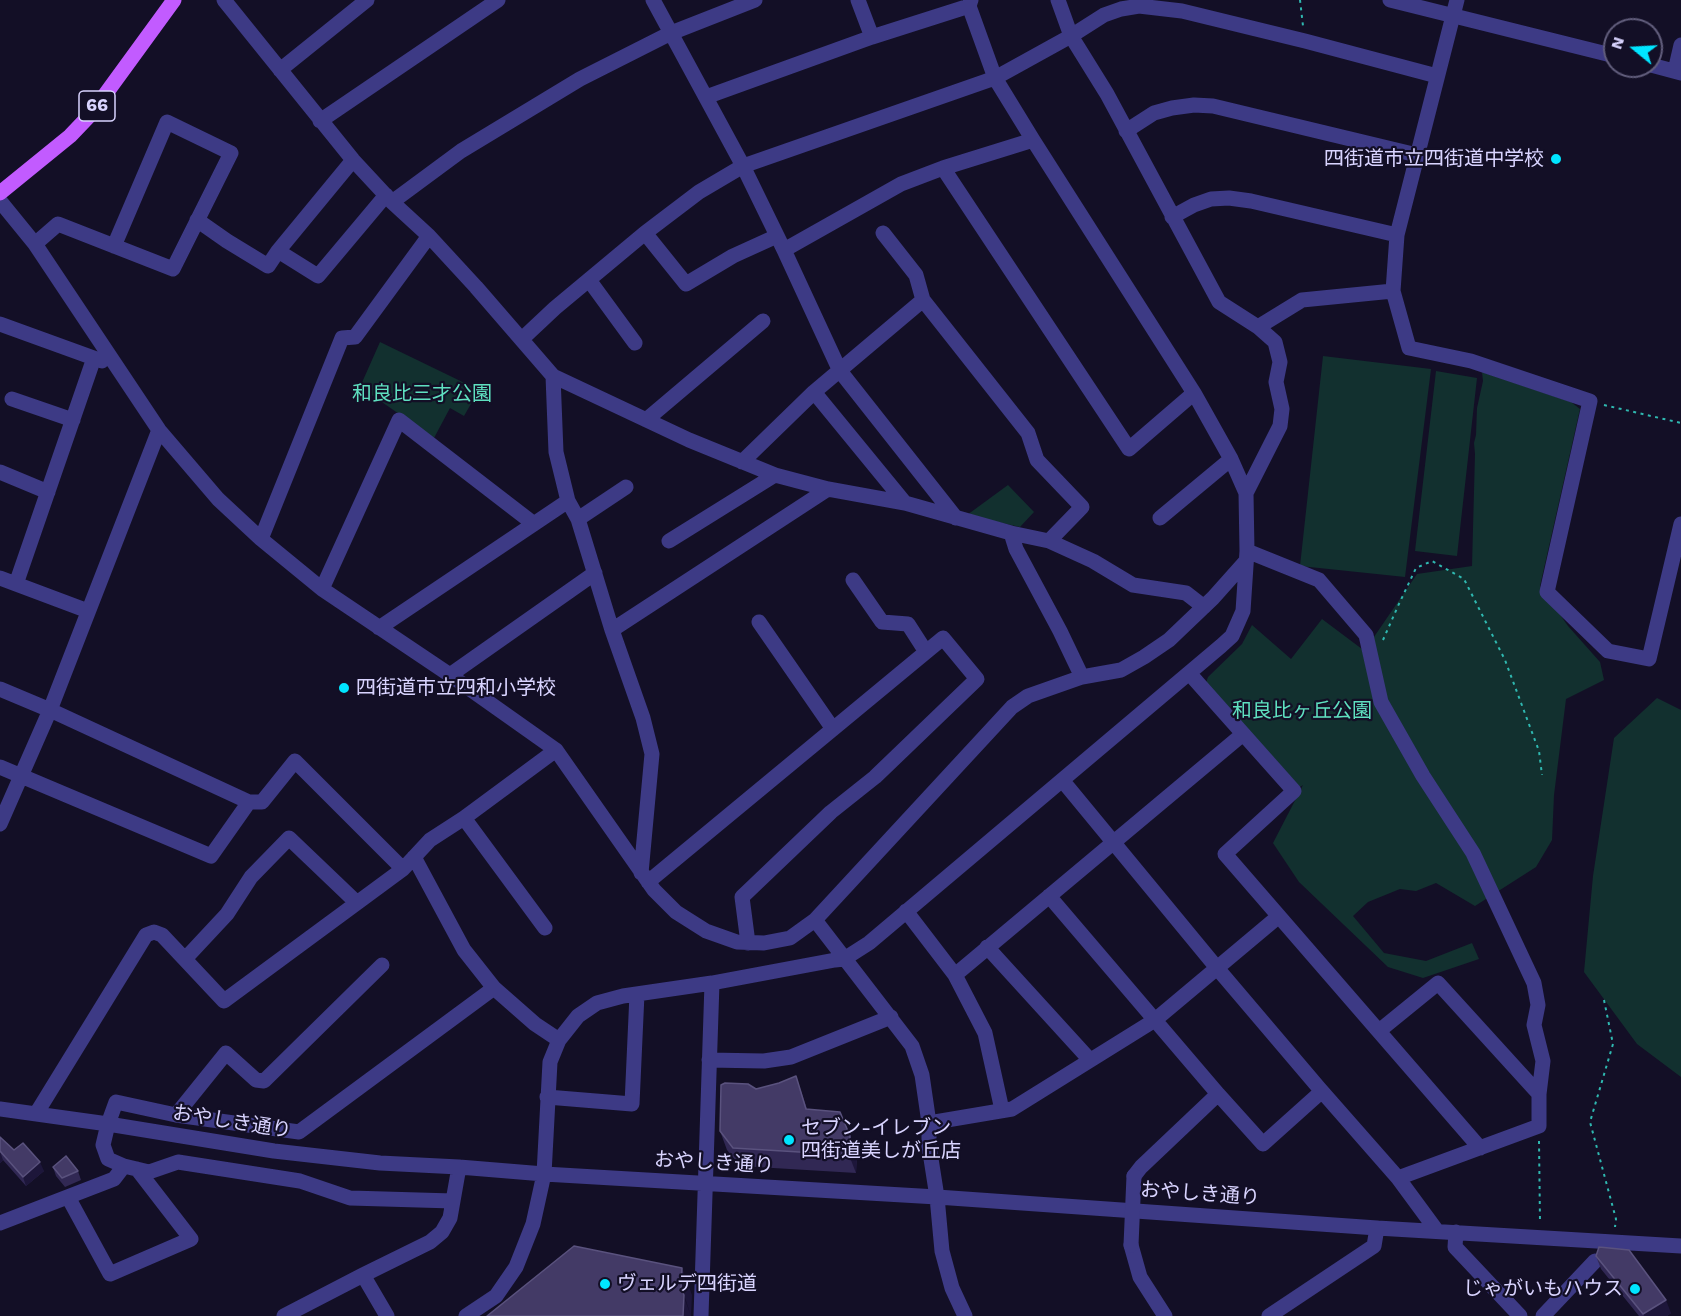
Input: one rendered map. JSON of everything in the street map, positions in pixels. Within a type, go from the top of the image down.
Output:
[{"type":"main road","name":"66","points":[[0,193],[70,136],[91,114],[174,0]]},
{"type":"street","points":[[224,0],[353,160],[389,199],[429,236],[553,376],[689,440],[776,475],[828,489],[904,503],[1011,533],[1049,540],[1093,561],[1133,585],[1186,593],[1204,607]]},
{"type":"street","points":[[280,70],[367,0]]},
{"type":"street","points":[[321,121],[498,0]]},
{"type":"street","points":[[653,0],[743,166],[840,371],[956,518]]},
{"type":"street","points":[[278,251],[318,276],[389,199],[461,151],[580,79],[671,33],[755,0]]},
{"type":"street","points":[[858,0],[872,37]]},
{"type":"street","points":[[1058,0],[1071,36],[1107,94],[1219,302],[1258,327],[1275,342],[1280,362],[1276,382],[1282,410],[1280,426],[1246,494]]},
{"type":"street","points":[[1390,0],[1455,8],[1603,52]]},
{"type":"street","points":[[466,1316],[496,1296],[516,1267],[533,1224],[544,1174],[550,1062],[560,1040],[578,1016],[597,1003],[623,996],[712,983],[844,959],[869,943],[1232,636],[1243,611],[1247,556],[1246,494],[1231,459],[1194,393],[1032,140],[995,78],[970,3],[706,97]]},
{"type":"street","points":[[522,339],[555,308],[645,233],[699,192],[743,166],[995,78],[1104,15],[1121,9],[1139,6],[1181,6],[1437,76]]},
{"type":"street","points":[[1455,8],[1396,235],[1394,291],[1409,348],[1471,361],[1590,401],[1547,592],[1608,651],[1649,659],[1681,524]]},
{"type":"street","points":[[1663,68],[1678,72],[1681,45]]},
{"type":"street","points":[[1126,131],[1154,113],[1194,105],[1213,106],[1417,155]]},
{"type":"street","points":[[34,244],[58,224],[114,246],[173,269],[231,153],[167,122],[114,246]]},
{"type":"street","points":[[784,250],[901,184],[1032,140]]},
{"type":"street","points":[[197,220],[268,266],[353,160]]},
{"type":"street","points":[[944,168],[1129,449],[1194,393]]},
{"type":"street","points":[[1173,217],[1194,205],[1211,199],[1228,198],[1251,201],[1396,235]]},
{"type":"street","points":[[0,201],[34,244],[159,430],[218,499],[261,539],[322,589],[556,750],[654,890],[676,912],[706,931],[737,942],[764,943],[790,938],[815,920],[1012,707],[1028,696],[1082,677],[1121,670],[1144,657],[1169,640],[1204,607],[1247,556]]},
{"type":"street","points":[[645,233],[686,284],[733,255],[777,236]]},
{"type":"street","points":[[883,233],[916,275],[923,300],[1028,434],[1037,460],[1082,507],[1049,540]]},
{"type":"street","points":[[261,539],[342,338],[356,337],[429,236]]},
{"type":"street","points":[[589,280],[635,343]]},
{"type":"street","points":[[1258,327],[1302,300],[1394,291]]},
{"type":"street","points":[[742,462],[814,392],[923,300]]},
{"type":"street","points":[[646,420],[764,321]]},
{"type":"street","points":[[0,324],[116,366]]},
{"type":"street","points":[[16,584],[94,358]]},
{"type":"street","points":[[553,376],[556,452],[568,501],[578,519],[612,630],[643,718],[652,754],[645,878]]},
{"type":"street","points":[[814,392],[904,503]]},
{"type":"street","points":[[12,399],[73,420]]},
{"type":"street","points":[[322,589],[399,420],[534,524]]},
{"type":"street","points":[[0,824],[50,710],[159,430]]},
{"type":"street","points":[[1160,518],[1231,459]]},
{"type":"street","points":[[0,472],[48,492]]},
{"type":"street","points":[[669,542],[776,475]]},
{"type":"street","points":[[578,519],[626,487]]},
{"type":"street","points":[[612,630],[828,489]]},
{"type":"street","points":[[379,628],[568,501]]},
{"type":"street","points":[[1011,533],[1016,549],[1082,677]]},
{"type":"street","points":[[1247,556],[1319,580],[1366,635],[1381,702],[1423,776],[1473,853],[1534,983],[1538,1005],[1534,1025],[1543,1061],[1539,1094],[1539,1126],[1398,1178]]},
{"type":"street","points":[[450,675],[595,573]]},
{"type":"street","points":[[0,578],[88,611]]},
{"type":"street","points":[[853,580],[882,622],[908,624],[927,651]]},
{"type":"street","points":[[759,622],[833,729]]},
{"type":"street","points":[[645,878],[833,729],[943,638],[977,679],[875,777],[831,812],[742,897],[748,944]]},
{"type":"street","points":[[1189,673],[1294,791],[1226,854],[1480,1148]]},
{"type":"street","points":[[0,689],[249,802],[262,802],[295,761],[403,868]]},
{"type":"street","points":[[955,975],[1243,734]]},
{"type":"street","points":[[36,1114],[146,935],[154,932],[162,935],[224,1001],[403,868],[430,840],[464,819],[556,750]]},
{"type":"street","points":[[0,767],[211,856],[249,802]]},
{"type":"street","points":[[1062,780],[1321,1092],[1398,1178],[1437,1231]]},
{"type":"street","points":[[464,819],[544,927]]},
{"type":"street","points":[[185,959],[227,914],[251,877],[289,838],[356,902]]},
{"type":"street","points":[[414,857],[464,950],[494,988],[535,1024],[560,1040]]},
{"type":"street","points":[[1050,896],[1263,1144],[1321,1092]]},
{"type":"street","points":[[906,911],[955,975],[985,1033],[1002,1110]]},
{"type":"street","points":[[929,1123],[1012,1109],[1155,1020],[1279,916]]},
{"type":"street","points":[[815,920],[912,1046],[922,1075],[942,1251],[952,1288],[964,1316]]},
{"type":"street","points":[[987,947],[1090,1060]]},
{"type":"street","points":[[177,1115],[226,1053],[256,1080],[264,1081],[382,965]]},
{"type":"street","points":[[701,1316],[712,983]]},
{"type":"street","points":[[1379,1031],[1438,983],[1539,1094]]},
{"type":"street","points":[[453,1201],[350,1198],[300,1181],[178,1162],[149,1172],[130,1168],[108,1159],[103,1145],[116,1102],[177,1115],[299,1132],[494,988]]},
{"type":"street","points":[[547,1097],[632,1104],[637,994]]},
{"type":"street","points":[[709,1060],[764,1061],[790,1057],[891,1017]]},
{"type":"street","points":[[1165,1316],[1140,1277],[1131,1245],[1134,1176],[1218,1094]]},
{"type":"street","name":"おやしき通り","points":[[0,1110],[108,1124],[274,1151],[380,1163],[1681,1246]]},
{"type":"street","points":[[284,1316],[430,1242],[442,1232],[450,1218],[459,1167]]},
{"type":"street","points":[[0,1223],[114,1179],[130,1168]]},
{"type":"street","points":[[68,1197],[110,1274],[191,1239],[130,1168]]},
{"type":"street","points":[[1269,1316],[1374,1246],[1377,1228]]},
{"type":"street","points":[[1456,1232],[1455,1247],[1520,1316]]},
{"type":"street","points":[[1543,1316],[1595,1261]]},
{"type":"street","points":[[363,1275],[387,1316]]},
{"type":"path","points":[[1300,0],[1305,41]]},
{"type":"path","points":[[1590,401],[1681,423]]},
{"type":"path","points":[[1373,665],[1416,568],[1432,561],[1464,579],[1505,660],[1539,751],[1542,775]]},
{"type":"path","points":[[1604,1000],[1613,1044],[1590,1122],[1616,1219],[1613,1242]]},
{"type":"path","points":[[1539,1126],[1540,1237]]},
{"type":"green space","name":"和良比三才公園","points":[[380,342],[479,390],[464,416],[450,408],[434,438],[360,387]]},
{"type":"green space","points":[[1323,356],[1431,369],[1405,577],[1300,566]]},
{"type":"green space","points":[[1436,371],[1477,378],[1457,556],[1415,551]]},
{"type":"green space","name":"和良比ヶ丘公園","points":[[1482,372],[1571,402],[1580,409],[1540,586],[1568,626],[1600,662],[1604,680],[1566,699],[1554,795],[1552,840],[1536,867],[1475,906],[1436,883],[1416,891],[1400,889],[1368,902],[1353,916],[1384,953],[1426,961],[1472,943],[1479,959],[1423,978],[1388,967],[1299,882],[1273,843],[1303,785],[1300,787],[1206,683],[1208,677],[1242,644],[1252,625],[1291,659],[1322,619],[1362,649],[1363,653],[1417,574],[1472,566],[1474,443],[1477,408],[1483,381]]},
{"type":"green space","points":[[1008,485],[1034,512],[1020,527],[967,515]]},
{"type":"green space","points":[[1657,698],[1681,710],[1681,1077],[1637,1044],[1584,972],[1593,876],[1614,738]]},
{"type":"building","name":"セブン-イレブン 四街道美しが丘店","points":[[796,1076],[806,1109],[840,1112],[850,1136],[849,1155],[733,1148],[720,1131],[721,1085],[725,1083],[748,1084],[756,1089]]},
{"type":"building","points":[[0,1137],[14,1150],[23,1143],[40,1162],[23,1177],[0,1151]]},
{"type":"building","points":[[66,1156],[78,1171],[62,1178],[53,1167]]},
{"type":"building","points":[[574,1246],[682,1268],[683,1316],[487,1316]]},
{"type":"building","name":"じゃがいもハウス","points":[[1599,1247],[1629,1250],[1666,1300],[1643,1314],[1596,1256]]},
{"type":"place","name":"四街道市立四街道中学校","points":[[1556,159]]},
{"type":"place","name":"四街道市立四和小学校","points":[[344,688]]},
{"type":"place","name":"セブン-イレブン 四街道美しが丘店","points":[[789,1140]]},
{"type":"place","name":"ヴェルデ四街道","points":[[605,1284]]},
{"type":"place","name":"じゃがいもハウス","points":[[1635,1289]]}]
